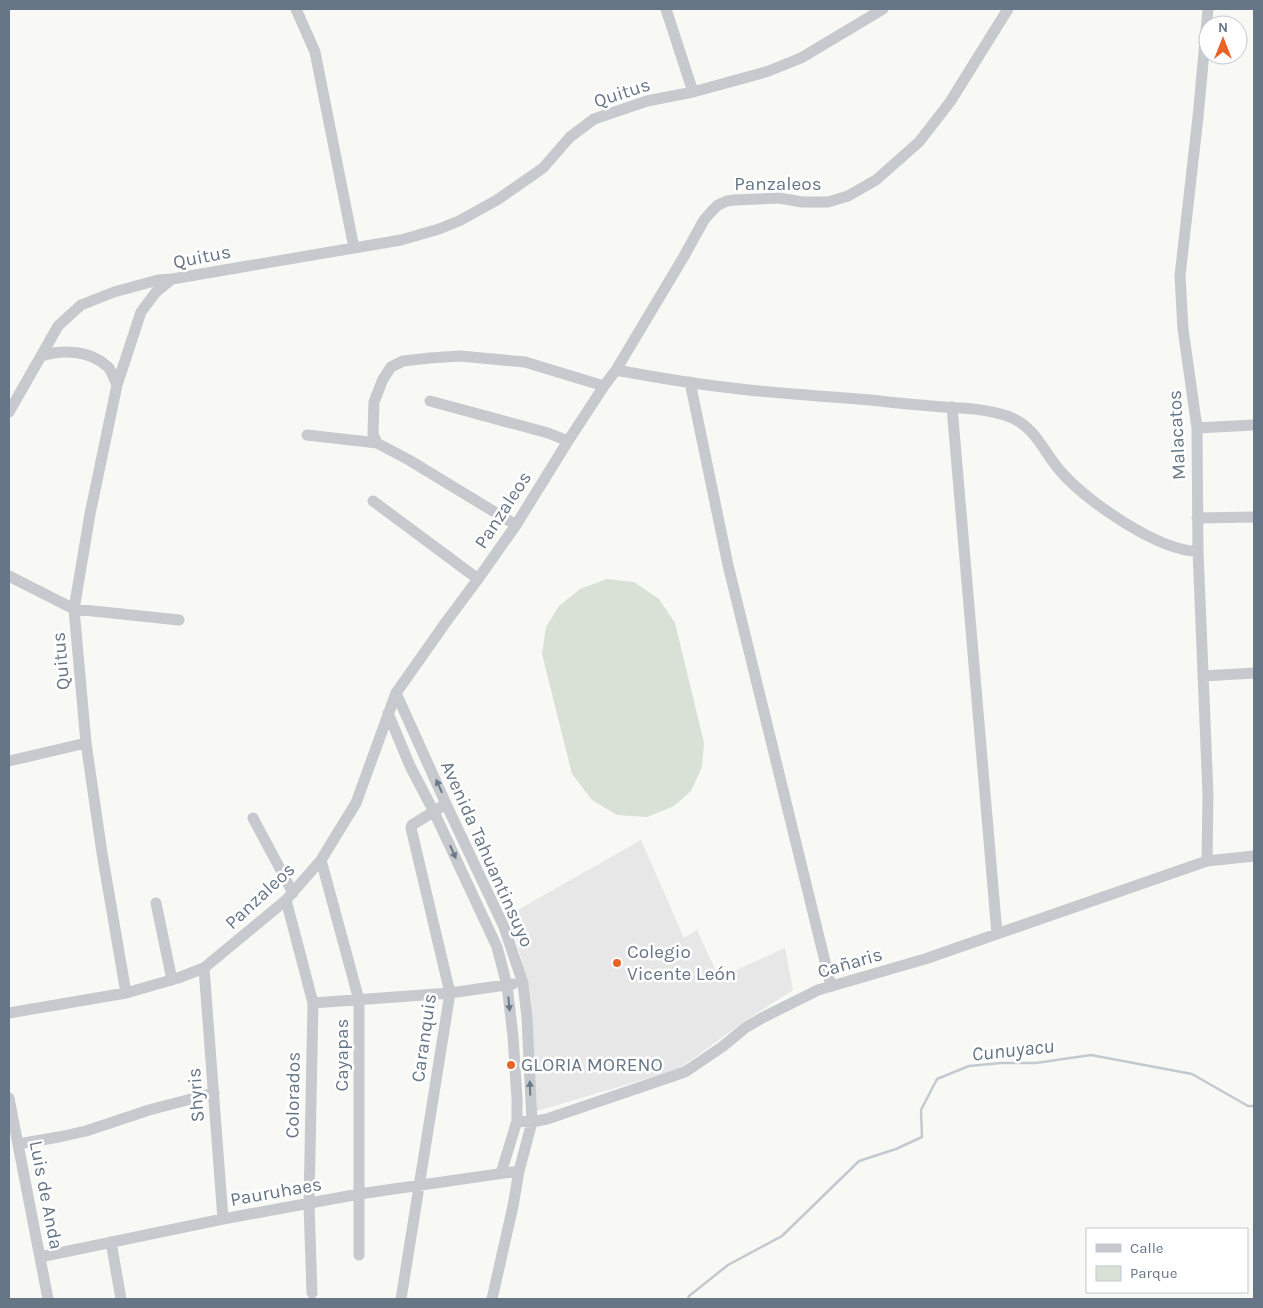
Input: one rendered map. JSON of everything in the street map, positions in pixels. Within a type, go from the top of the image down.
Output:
[{"type":"street","points":[[296,9],[315,52],[354,248]]},
{"type":"street","points":[[666,9],[693,92]]},
{"type":"street","name":"Quitus","points":[[126,993],[102,853],[86,743],[74,609],[90,514],[117,384],[141,312],[156,292],[172,279],[401,240],[439,229],[459,221],[497,200],[543,168],[570,137],[594,119],[647,101],[693,92],[766,72],[802,58],[882,9]]},
{"type":"street","name":"Malacatos","points":[[1207,861],[1208,794],[1198,552],[1197,428],[1183,329],[1180,276],[1208,9]]},
{"type":"street","name":"Panzaleos","points":[[9,1012],[126,993],[172,980],[204,968],[289,896],[321,860],[356,803],[396,693],[516,525],[568,441],[616,370],[704,220],[718,205],[727,201],[779,198],[802,202],[828,202],[848,196],[876,180],[919,142],[950,102],[1005,10]]},
{"type":"street","points":[[9,412],[58,326],[81,305],[114,292],[158,280],[172,279]]},
{"type":"street","points":[[41,356],[54,352],[70,351],[95,358],[109,368],[117,384]]},
{"type":"street","points":[[377,443],[373,434],[374,402],[383,380],[391,367],[403,361],[460,356],[525,362],[604,386]]},
{"type":"street","points":[[616,370],[732,388],[989,411],[1019,422],[1032,431],[1063,475],[1102,508],[1129,526],[1174,548],[1198,552]]},
{"type":"street","points":[[690,382],[728,565],[831,986]]},
{"type":"street","points":[[430,400],[548,433],[568,441]]},
{"type":"street","points":[[952,407],[997,934]]},
{"type":"street","points":[[1197,428],[1254,425]]},
{"type":"street","points":[[306,435],[377,443],[516,525]]},
{"type":"street","points":[[373,501],[478,579]]},
{"type":"street","points":[[1197,518],[1254,517]]},
{"type":"street","points":[[9,576],[74,609],[179,620]]},
{"type":"street","points":[[1203,676],[1254,673]]},
{"type":"street","name":"Avenida Tahuantinsuyo","points":[[396,693],[504,927],[523,983],[527,1018],[532,1122],[519,1170],[513,1206],[492,1299]]},
{"type":"street","name":"Avenida Tahuantinsuyo","points":[[388,713],[410,766],[434,812],[496,947],[507,985],[513,1036],[517,1121],[501,1173]]},
{"type":"street","points":[[9,761],[86,743]]},
{"type":"street","name":"Caranquis","points":[[401,1299],[450,993],[411,828],[412,825],[446,804]]},
{"type":"street","name":"Colorados","points":[[253,818],[289,896],[313,1003],[309,1204],[312,1293]]},
{"type":"street","name":"Cañaris","points":[[517,1121],[532,1122],[547,1119],[685,1072],[762,1018],[818,990],[925,959],[1207,861],[1254,856]]},
{"type":"street","name":"Cayapas","points":[[321,860],[359,1000],[359,1255]]},
{"type":"street","points":[[156,903],[172,980]]},
{"type":"street","name":"Shyris","points":[[204,968],[223,1219]]},
{"type":"street","points":[[313,1003],[450,993],[523,983]]},
{"type":"street","points":[[18,1144],[86,1131],[149,1110],[214,1093]]},
{"type":"street","name":"Luis de Anda","points":[[9,1098],[48,1299]]},
{"type":"street","name":"Pauruhaes","points":[[40,1257],[223,1219],[359,1194],[519,1170]]},
{"type":"street","points":[[111,1242],[121,1299]]},
{"type":"shaded area","name":"Colegio Vicente León","points":[[641,840],[684,938],[697,930],[719,978],[785,948],[793,990],[739,1025],[679,1069],[537,1111],[530,990],[509,915]]},
{"type":"green space","points":[[607,579],[634,582],[659,599],[675,623],[704,743],[702,767],[691,791],[674,806],[647,817],[617,815],[592,800],[572,774],[542,654],[546,627],[559,606],[580,589]]},
{"type":"waterway","name":"Cunuyacu","points":[[688,1299],[689,1296],[728,1265],[782,1236],[859,1161],[896,1149],[922,1137],[921,1110],[937,1079],[969,1066],[1001,1063],[1036,1063],[1091,1055],[1192,1074],[1248,1106],[1254,1106]]},
{"type":"place","name":"Colegio Vicente León","points":[[617,963]]},
{"type":"place","name":"GLORIA MORENO","points":[[511,1065]]}]
